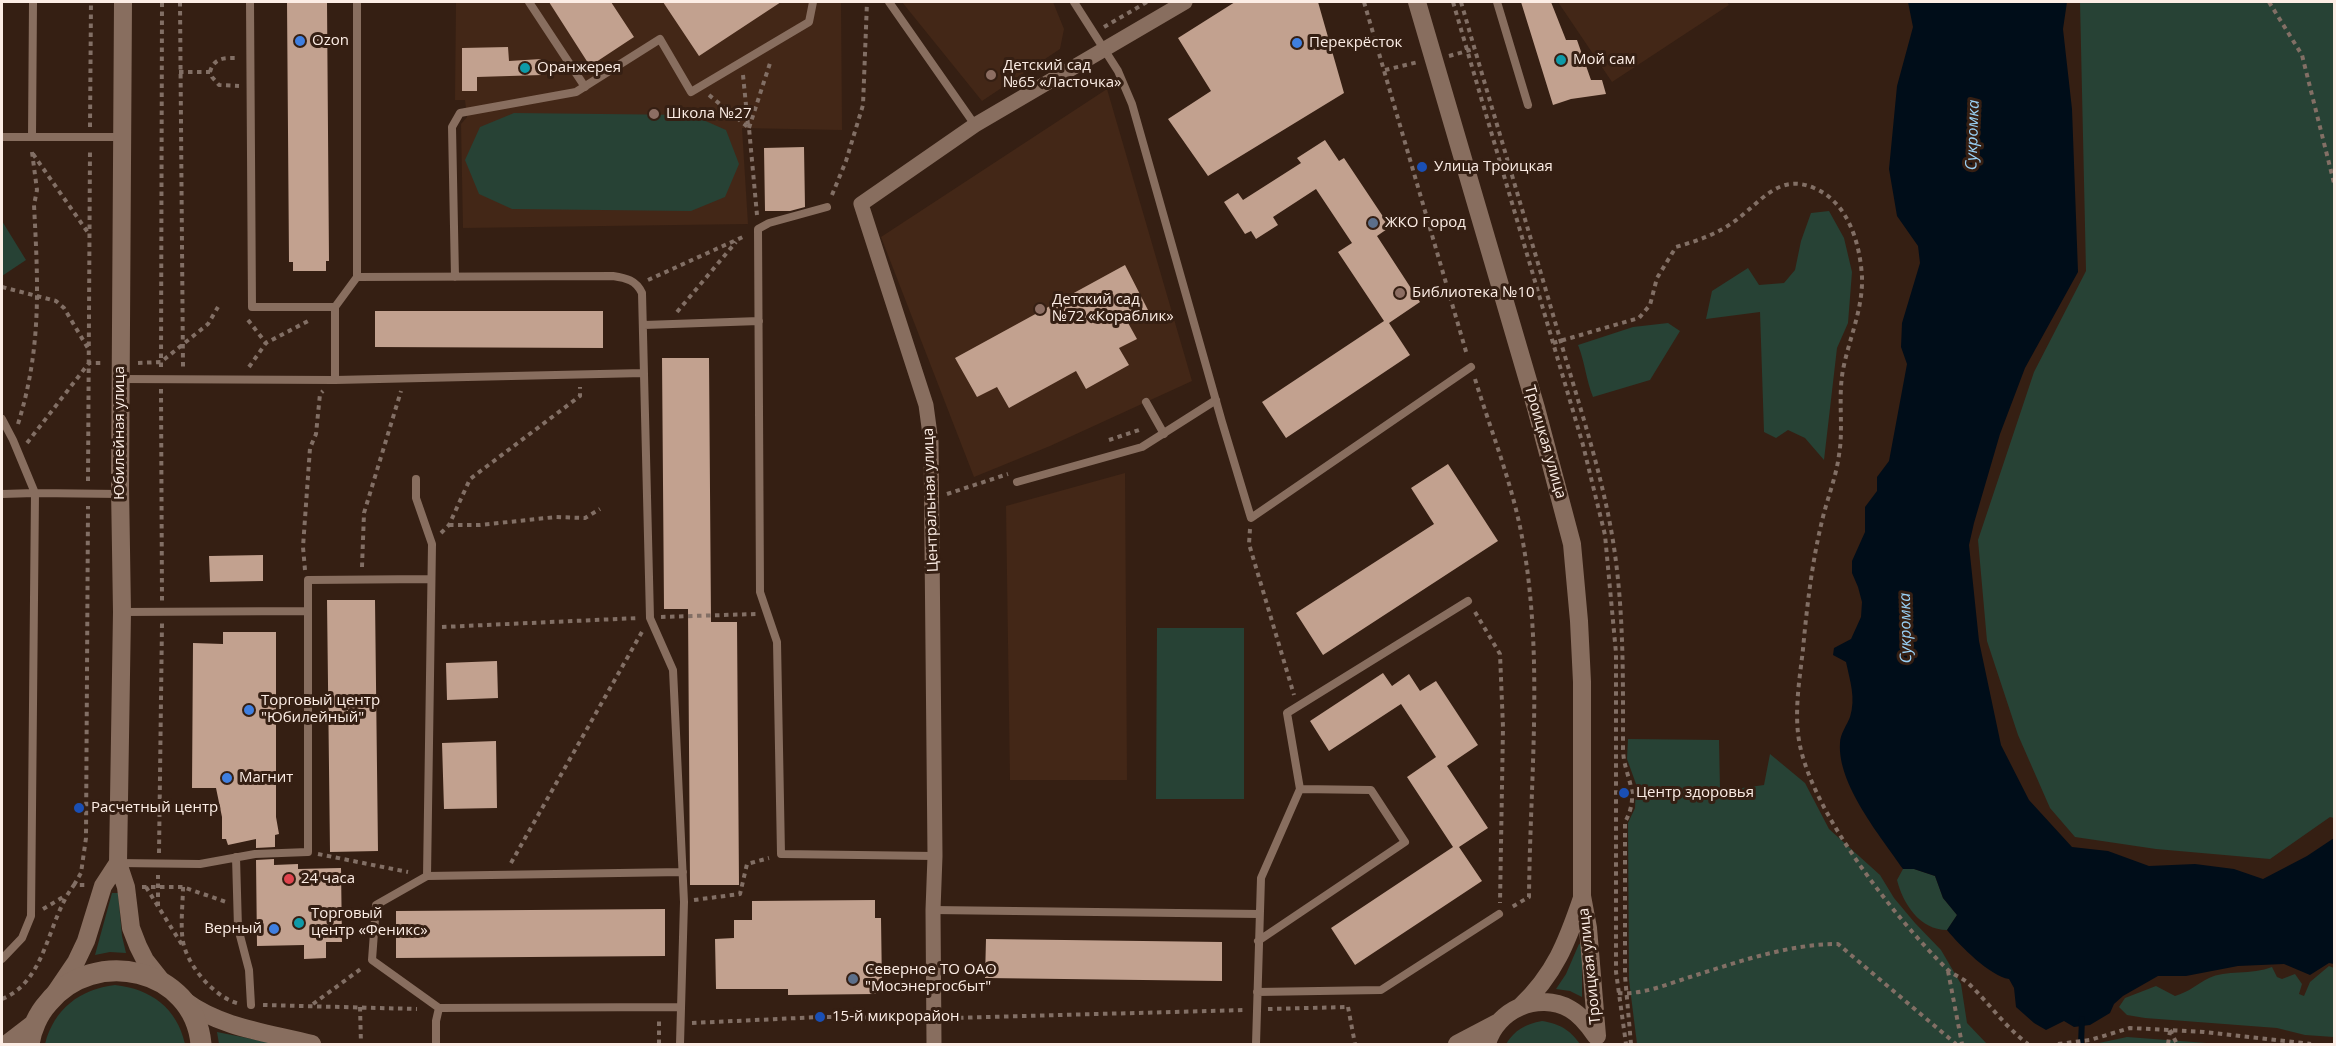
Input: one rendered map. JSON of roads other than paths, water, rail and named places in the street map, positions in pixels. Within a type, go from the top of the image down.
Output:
[{"type":"main road","points":[[29,1044],[35,1023],[43,1008],[67,984],[98,971],[132,971],[170,990],[188,1008],[196,1023],[201,1044]]},
{"type":"main road","points":[[9,1044],[22,1036],[35,1023]]},
{"type":"street","name":"Юбилейная улица","points":[[123,2],[120,494],[122,612],[118,864],[126,887],[131,928],[138,946],[145,960],[170,990],[199,1012],[218,1020],[312,1044]]},
{"type":"street","name":"Центральная улица","points":[[934,1044],[932,442],[926,405],[861,204],[975,125],[1185,2]]},
{"type":"street","name":"Троицкая улица","points":[[1417,2],[1539,419],[1572,544],[1582,682],[1582,896],[1588,928],[1598,1040]]},
{"type":"street","points":[[54,995],[76,962],[86,941],[103,886],[118,864]]},
{"type":"street","name":"Троицкая улица","points":[[1457,1044],[1497,1023],[1520,1007],[1534,993],[1558,961],[1582,896]]},
{"type":"street","points":[[1520,1007],[1533,1003],[1546,1003],[1571,1009],[1581,1017],[1598,1040]]},
{"type":"street","points":[[1486,1044],[1497,1023]]},
{"type":"lane","points":[[32,137],[33,2]]},
{"type":"lane","points":[[250,2],[252,307],[335,307]]},
{"type":"lane","points":[[335,380],[335,307],[357,278],[357,2]]},
{"type":"lane","points":[[529,2],[585,87]]},
{"type":"lane","points":[[455,277],[452,127],[460,113],[576,92],[660,39],[691,92],[809,22],[813,2]]},
{"type":"lane","points":[[889,2],[975,125]]},
{"type":"lane","points":[[1074,2],[1105,50],[1126,87],[1132,104],[1251,518],[1471,367]]},
{"type":"lane","points":[[1497,2],[1528,105]]},
{"type":"lane","points":[[2,137],[122,137]]},
{"type":"lane","points":[[827,207],[769,223],[758,229],[760,592],[777,642],[781,854],[935,856]]},
{"type":"lane","points":[[357,278],[613,276],[626,278],[639,286],[644,299],[650,618],[673,670],[684,902],[680,1044]]},
{"type":"lane","points":[[644,324],[759,321]]},
{"type":"lane","points":[[121,371],[161,380],[405,379],[644,373]]},
{"type":"lane","points":[[1017,482],[1142,447],[1216,400]]},
{"type":"lane","points":[[1146,402],[1164,434]]},
{"type":"lane","points":[[2,419],[36,494],[31,915],[22,938],[2,959]]},
{"type":"lane","points":[[416,479],[416,498],[432,544],[427,876]]},
{"type":"lane","points":[[2,494],[120,494]]},
{"type":"lane","points":[[118,864],[200,864],[236,857],[308,852],[308,580],[430,579]]},
{"type":"lane","points":[[1256,1044],[1261,878],[1300,789],[1287,713],[1468,601]]},
{"type":"lane","points":[[122,612],[308,611]]},
{"type":"lane","points":[[1258,941],[1405,842],[1371,790],[1300,789]]},
{"type":"lane","points":[[236,857],[238,928],[249,970],[250,1005]]},
{"type":"lane","points":[[681,1007],[439,1008],[372,960],[376,905],[427,876],[683,872]]},
{"type":"lane","points":[[933,910],[1259,914]]},
{"type":"lane","points":[[1257,992],[1381,990],[1499,914]]},
{"type":"lane","points":[[436,1044],[436,1022],[439,1008]]},
{"type":"water","name":"Сукромка","points":[[1908,2],[2067,2],[2063,29],[2072,109],[2078,272],[2025,368],[2000,434],[1969,545],[1979,641],[2001,745],[2029,800],[2072,847],[2108,851],[2149,866],[2195,864],[2234,869],[2263,879],[2307,856],[2334,838],[2334,964],[2329,963],[2310,975],[2284,964],[2238,966],[2186,976],[2158,976],[2123,996],[2114,1004],[2110,1013],[2090,1025],[2074,1027],[2064,1021],[2046,1030],[2016,1007],[2014,988],[2009,979],[2001,977],[1984,966],[1967,952],[1947,930],[1957,915],[1943,898],[1935,876],[1914,869],[1903,869],[1862,809],[1845,775],[1840,740],[1852,710],[1851,683],[1846,662],[1833,655],[1834,648],[1851,639],[1861,617],[1862,602],[1852,573],[1852,561],[1865,532],[1865,507],[1877,491],[1877,477],[1889,461],[1907,364],[1901,347],[1902,323],[1920,263],[1918,246],[1897,216],[1889,169],[1897,86],[1913,27]]},
{"type":"waterway","points":[[2081,1044],[2082,1019]]},
{"type":"place","name":"Ozon","points":[[300,41]]},
{"type":"place","name":"Перекрёсток","points":[[1297,43]]},
{"type":"place","name":"Мой сам","points":[[1561,60]]},
{"type":"place","name":"Оранжерея","points":[[525,68]]},
{"type":"place","name":"Детский сад №65 «Ласточка»","points":[[991,75]]},
{"type":"place","name":"Школа №27","points":[[654,114]]},
{"type":"place","name":"Улица Троицкая","points":[[1422,167]]},
{"type":"place","name":"ЖКО Город","points":[[1373,223]]},
{"type":"place","name":"Библиотека №10","points":[[1400,293]]},
{"type":"place","name":"Детский сад №72 «Кораблик»","points":[[1040,309]]},
{"type":"place","name":"Торговый центр \"Юбилейный\"","points":[[249,710]]},
{"type":"place","name":"Магнит","points":[[227,778]]},
{"type":"place","name":"Центр здоровья","points":[[1624,793]]},
{"type":"place","name":"Расчетный центр","points":[[79,808]]},
{"type":"place","name":"24 часа","points":[[289,879]]},
{"type":"place","name":"Торговый центр «Феникс»","points":[[299,923]]},
{"type":"place","name":"Верный","points":[[274,929]]},
{"type":"place","name":"Северное ТО ОАО \"Мосэнергосбыт\"","points":[[853,979]]},
{"type":"place","name":"15-й микрорайон","points":[[820,1017]]}]
